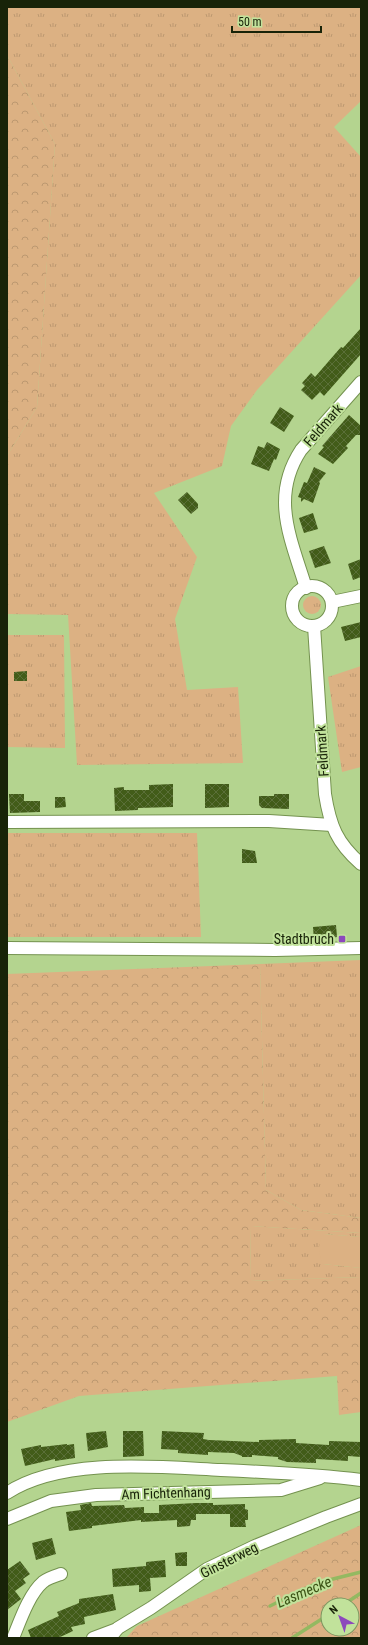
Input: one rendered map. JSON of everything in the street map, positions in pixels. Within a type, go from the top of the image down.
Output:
[{"type":"street","name":"Feldmark","points":[[306,588],[286,522],[284,506],[286,483],[295,459],[301,450],[361,382]]},
{"type":"street","points":[[313,586],[319,588],[329,596],[332,602],[330,615],[320,624],[314,626],[301,623],[293,612],[294,600],[301,590],[313,586]]},
{"type":"street","points":[[332,602],[361,596]]},
{"type":"street","name":"Feldmark","points":[[314,626],[325,794],[332,825],[345,848],[361,864]]},
{"type":"street","points":[[7,822],[270,821],[332,825]]},
{"type":"street","points":[[7,948],[275,950],[361,948]]},
{"type":"street","name":"Am Fichtenhang","points":[[7,1494],[17,1487],[60,1473],[112,1466],[167,1467],[327,1476],[361,1480]]},
{"type":"street","name":"Am Fichtenhang","points":[[7,1519],[51,1501],[96,1495],[281,1490],[327,1476]]},
{"type":"street","name":"Ginsterweg","points":[[110,1638],[118,1628],[151,1608],[207,1569],[255,1546],[361,1504]]},
{"type":"street","points":[[13,1638],[22,1616],[36,1589],[45,1581],[61,1574]]},
{"type":"street","points":[[92,1638],[118,1628]]},
{"type":"green space","points":[[7,7],[361,7],[361,101],[334,127],[361,157],[361,275],[257,390],[231,426],[222,466],[154,493],[197,557],[175,619],[187,690],[238,687],[243,763],[77,765],[68,615],[7,614],[7,456],[37,407],[55,144],[7,55]]},
{"type":"green space","points":[[7,55],[55,144],[37,407],[7,456]]},
{"type":"green space","points":[[312,596],[318,599],[321,605],[318,611],[312,614],[306,611],[303,605],[306,599]]},
{"type":"green space","points":[[7,635],[64,635],[65,748],[7,747]]},
{"type":"green space","points":[[361,666],[361,767],[342,772],[328,677]]},
{"type":"green space","points":[[7,833],[197,833],[201,937],[7,937]]},
{"type":"green space","points":[[361,960],[361,1218],[301,1210],[266,1190],[260,964]]},
{"type":"green space","points":[[260,964],[266,1190],[301,1210],[361,1218],[361,1233],[251,1226],[250,1281],[361,1277],[361,1412],[339,1415],[337,1376],[79,1396],[7,1422],[7,974]]},
{"type":"green space","points":[[251,1226],[361,1233],[361,1237],[324,1234],[323,1264],[361,1268],[361,1277],[250,1281]]},
{"type":"green space","points":[[324,1234],[361,1237],[361,1268],[323,1264],[320,1256],[319,1245]]},
{"type":"green space","points":[[361,1525],[361,1638],[126,1638],[137,1626]]},
{"type":"building","points":[[361,328],[361,354],[324,396],[320,392],[312,400],[301,390],[305,386],[302,383],[311,373],[315,377],[341,347],[343,348]]},
{"type":"building","points":[[280,407],[294,416],[284,432],[270,423]]},
{"type":"building","points":[[349,415],[361,426],[361,435],[356,435],[346,446],[348,448],[333,464],[318,454],[324,447],[322,446]]},
{"type":"building","points":[[267,442],[280,449],[276,460],[274,459],[269,471],[251,464],[258,446],[264,448]]},
{"type":"building","points":[[314,467],[326,473],[319,482],[320,483],[313,503],[304,499],[301,502],[301,498],[298,497],[304,482],[307,483]]},
{"type":"building","points":[[187,492],[198,504],[198,508],[191,514],[178,500]]},
{"type":"building","points":[[313,513],[318,529],[304,533],[299,518]]},
{"type":"building","points":[[324,546],[331,563],[315,568],[309,551]]},
{"type":"building","points":[[361,559],[361,577],[353,580],[348,564]]},
{"type":"building","points":[[361,622],[361,637],[345,641],[341,627]]},
{"type":"building","points":[[27,671],[27,681],[14,681],[14,672]]},
{"type":"building","points":[[173,784],[173,807],[138,808],[138,810],[115,811],[114,788],[124,787],[124,790],[149,790],[149,785]]},
{"type":"building","points":[[205,784],[229,784],[229,807],[205,808]]},
{"type":"building","points":[[9,794],[24,794],[24,801],[40,801],[40,812],[10,813]]},
{"type":"building","points":[[274,794],[289,794],[289,809],[262,808],[259,805],[259,796],[274,796]]},
{"type":"building","points":[[55,797],[65,797],[66,807],[55,808]]},
{"type":"building","points":[[242,849],[255,851],[257,863],[242,863]]},
{"type":"building","points":[[336,925],[337,937],[314,940],[313,927]]},
{"type":"building","points":[[106,1431],[108,1447],[88,1451],[86,1433]]},
{"type":"building","points":[[123,1431],[143,1431],[144,1456],[123,1457]]},
{"type":"building","points":[[162,1431],[204,1433],[203,1439],[209,1440],[259,1442],[259,1440],[296,1439],[296,1443],[329,1445],[329,1441],[361,1442],[361,1457],[348,1456],[348,1461],[316,1459],[316,1463],[287,1462],[278,1459],[278,1457],[252,1455],[252,1457],[242,1457],[234,1453],[208,1452],[208,1455],[178,1453],[178,1450],[161,1449]]},
{"type":"building","points":[[74,1444],[75,1458],[55,1461],[55,1459],[25,1466],[21,1449],[41,1445],[41,1447]]},
{"type":"building","points":[[91,1503],[92,1506],[124,1505],[125,1508],[144,1507],[144,1513],[159,1513],[159,1505],[196,1503],[213,1503],[213,1505],[245,1504],[245,1509],[248,1510],[248,1520],[245,1520],[246,1527],[230,1527],[230,1514],[196,1514],[196,1520],[191,1520],[190,1526],[177,1527],[177,1520],[141,1522],[141,1520],[92,1526],[92,1528],[69,1531],[66,1512],[81,1510],[80,1505]]},
{"type":"building","points":[[52,1538],[56,1554],[36,1560],[32,1543]]},
{"type":"building","points":[[187,1552],[187,1566],[176,1566],[175,1553]]},
{"type":"building","points":[[165,1560],[166,1577],[150,1578],[151,1591],[139,1592],[139,1585],[113,1587],[112,1569],[146,1566],[146,1562]]},
{"type":"building","points":[[20,1561],[30,1574],[23,1579],[26,1583],[15,1591],[21,1599],[7,1610],[7,1570]]},
{"type":"building","points":[[113,1594],[116,1610],[84,1617],[85,1624],[71,1627],[73,1631],[58,1638],[31,1638],[28,1630],[59,1616],[57,1612],[79,1603],[79,1599]]},
{"type":"waterway","name":"Lasmecke","points":[[270,1606],[317,1583],[361,1572]]},
{"type":"waterway","name":"Lasmecke","points":[[355,1597],[361,1593]]},
{"type":"waterway","name":"Lasmecke","points":[[292,1638],[320,1620]]},
{"type":"place","name":"Stadtbruch","points":[[342,939]]}]
